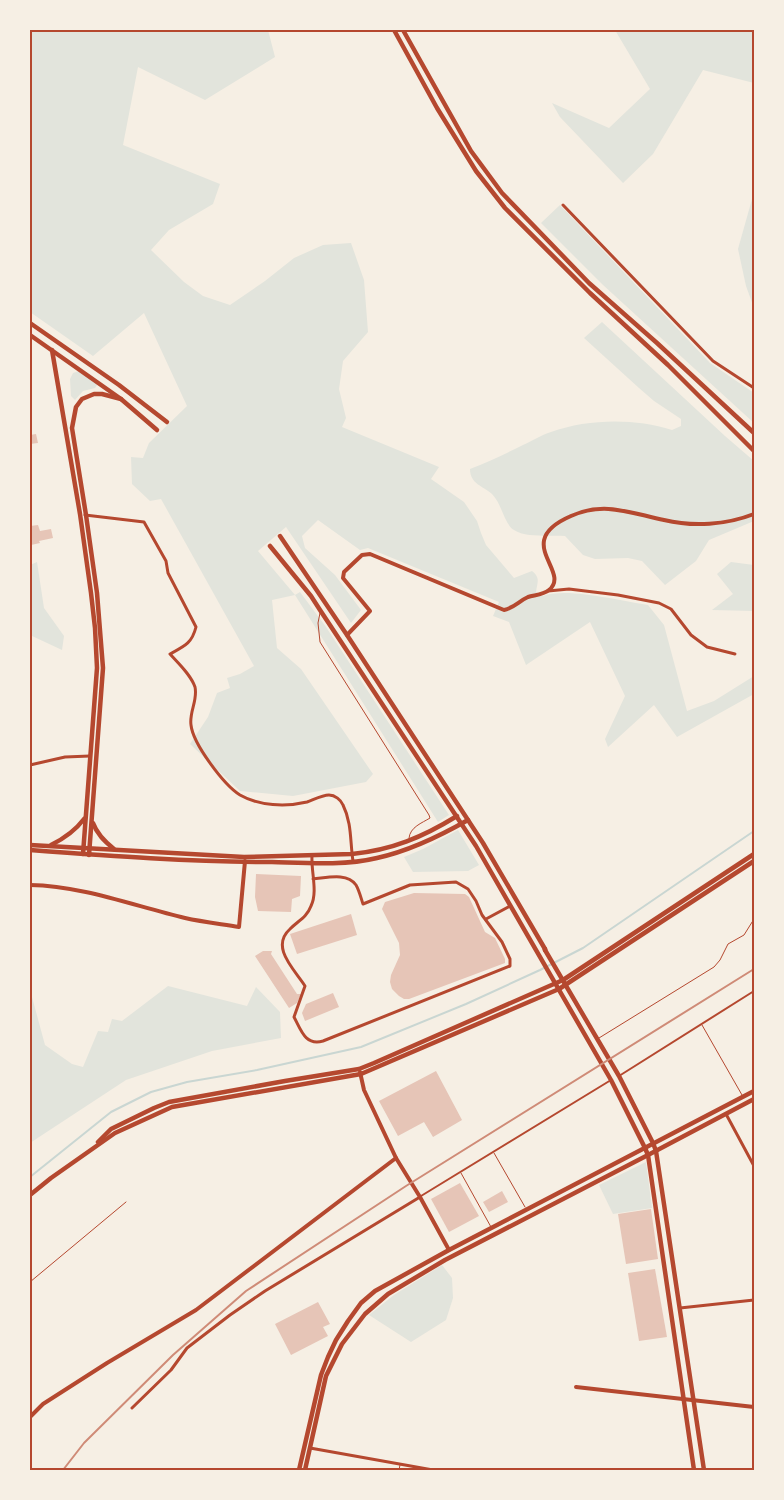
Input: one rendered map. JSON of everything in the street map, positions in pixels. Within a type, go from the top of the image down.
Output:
[{"type":"main road","points":[[394,30],[437,108],[471,163],[505,208],[754,451]]},
{"type":"main road","points":[[403,30],[471,151],[502,193],[589,284],[657,343],[754,433]]},
{"type":"main road","points":[[30,323],[119,385],[167,422]]},
{"type":"main road","points":[[30,334],[121,399],[157,430]]},
{"type":"main road","points":[[52,350],[80,514],[91,593],[96,660],[91,756],[83,848],[86,854]]},
{"type":"main road","points":[[86,854],[89,848],[102,668],[97,593],[72,428],[76,407],[82,399],[94,394],[102,394],[121,399]]},
{"type":"main road","points":[[280,536],[347,635],[492,858],[619,1076],[653,1143],[656,1151],[704,1470]]},
{"type":"main road","points":[[270,546],[311,596],[461,823],[511,905],[611,1080],[645,1148],[648,1155],[694,1470]]},
{"type":"main road","points":[[30,844],[245,860],[352,854],[369,852],[409,842],[463,812]]},
{"type":"main road","points":[[50,846],[66,838],[76,830],[85,818]]},
{"type":"main road","points":[[91,820],[96,831],[115,850]]},
{"type":"main road","points":[[30,850],[312,863],[353,861],[393,854],[440,835],[468,820]]},
{"type":"main road","points":[[30,1195],[88,1151],[111,1129],[169,1102],[285,1081],[360,1071],[559,989],[564,983],[754,854]]},
{"type":"main road","points":[[360,1071],[556,984],[564,983],[754,861]]},
{"type":"main road","points":[[299,1470],[321,1375],[336,1340],[361,1303],[374,1291],[754,1091]]},
{"type":"main road","points":[[305,1470],[326,1376],[332,1362],[342,1344],[365,1314],[388,1294],[446,1260],[754,1099]]},
{"type":"street","points":[[563,205],[713,361],[754,388]]},
{"type":"street","points":[[548,591],[553,586],[554,580],[552,569],[543,547],[544,536],[555,525],[572,515],[593,508],[607,508],[665,520],[708,524],[736,520],[754,514]]},
{"type":"street","points":[[80,514],[144,522],[166,561],[168,572],[196,627],[194,636],[187,645],[170,654],[191,678],[195,687],[196,694],[190,725],[196,740],[217,774],[239,794],[258,802],[278,805],[301,803],[329,795],[338,798],[343,804],[350,826],[353,861]]},
{"type":"street","points":[[347,635],[370,611],[343,578],[344,572],[362,555],[370,554],[504,610],[514,607],[524,599],[548,591],[569,589],[618,595],[659,603],[671,609],[691,635],[707,647],[735,654]]},
{"type":"street","points":[[30,765],[65,757],[91,756]]},
{"type":"street","points":[[312,856],[312,863],[314,900],[311,908],[303,918],[285,934],[282,945],[284,956],[305,986],[294,1018],[304,1036],[312,1042],[323,1041],[510,966],[510,959],[502,942],[482,915],[476,901],[468,889],[456,882],[410,885],[363,904],[356,885],[351,880],[344,877],[313,879]]},
{"type":"street","points":[[30,885],[69,889],[187,918],[239,928],[245,860]]},
{"type":"street","points":[[486,919],[511,905]]},
{"type":"street","points":[[619,1076],[754,991]]},
{"type":"street","points":[[360,1071],[364,1090],[396,1158],[449,1250]]},
{"type":"street","points":[[132,1408],[171,1370],[187,1348],[230,1314],[611,1080]]},
{"type":"street","points":[[726,1113],[754,1166]]},
{"type":"street","points":[[30,1416],[43,1404],[107,1363],[196,1310],[396,1158]]},
{"type":"street","points":[[680,1308],[754,1300]]},
{"type":"street","points":[[576,1387],[754,1407]]},
{"type":"street","points":[[309,1448],[434,1470]]},
{"type":"lane","points":[[320,610],[318,623],[320,642],[430,818],[409,833],[409,842]]},
{"type":"lane","points":[[597,1039],[714,967],[728,944],[744,935],[754,918]]},
{"type":"lane","points":[[701,1024],[743,1097]]},
{"type":"lane","points":[[494,1152],[526,1210]]},
{"type":"lane","points":[[460,1173],[492,1228]]},
{"type":"lane","points":[[30,1282],[126,1202]]},
{"type":"lane","points":[[399,1470],[400,1464]]},
{"type":"shaded area","points":[[30,30],[268,30],[275,57],[205,100],[138,67],[123,145],[220,184],[213,204],[169,230],[151,250],[184,282],[203,296],[230,305],[294,258],[323,245],[351,243],[364,280],[368,332],[343,361],[339,389],[346,418],[342,427],[439,467],[431,479],[464,502],[477,521],[486,545],[514,578],[532,571],[537,576],[536,592],[543,596],[566,593],[579,594],[648,605],[664,625],[687,711],[714,701],[754,676],[754,694],[677,737],[654,705],[608,747],[605,739],[625,696],[590,622],[526,665],[509,622],[493,616],[499,602],[368,548],[360,550],[318,520],[302,536],[305,548],[335,575],[361,610],[351,623],[286,527],[258,551],[295,595],[272,600],[277,648],[301,669],[373,774],[366,782],[293,796],[240,791],[190,744],[208,717],[217,693],[230,688],[227,678],[240,674],[254,666],[161,499],[150,501],[132,484],[131,457],[143,458],[149,443],[187,406],[144,313],[93,356],[30,312]]},
{"type":"shaded area","points":[[615,30],[754,30],[754,83],[703,70],[653,154],[623,183],[560,117],[552,103],[609,128],[650,89]]},
{"type":"shaded area","points":[[754,192],[754,308],[746,286],[738,249]]},
{"type":"shaded area","points":[[560,205],[710,363],[754,393],[754,423],[602,284],[541,223]]},
{"type":"shaded area","points":[[602,322],[754,461],[754,521],[709,540],[696,561],[665,585],[642,561],[628,558],[595,559],[583,555],[565,536],[519,533],[508,523],[492,494],[478,484],[471,474],[470,469],[544,435],[565,428],[596,422],[642,423],[672,430],[681,426],[681,419],[654,401],[584,338]]},
{"type":"shaded area","points":[[79,371],[97,385],[95,388],[83,391],[75,400],[71,396],[70,379],[73,373]]},
{"type":"shaded area","points":[[37,562],[44,608],[64,636],[62,650],[30,635],[30,565]]},
{"type":"shaded area","points":[[731,562],[754,565],[754,611],[712,610],[733,594],[717,574]]},
{"type":"shaded area","points":[[300,592],[326,627],[449,815],[438,822],[295,595]]},
{"type":"shaded area","points":[[458,830],[479,865],[468,871],[413,872],[404,857]]},
{"type":"shaded area","points":[[168,986],[247,1006],[256,987],[280,1012],[281,1038],[212,1051],[126,1080],[30,1143],[30,997],[32,997],[45,1045],[72,1064],[83,1067],[98,1031],[108,1032],[112,1019],[122,1021]]},
{"type":"shaded area","points":[[646,1162],[652,1208],[613,1214],[599,1185]]},
{"type":"shaded area","points":[[442,1265],[452,1278],[453,1298],[446,1320],[411,1342],[369,1315],[394,1295]]},
{"type":"building","points":[[36,434],[38,443],[30,444],[30,435]]},
{"type":"building","points":[[38,525],[40,531],[51,529],[53,538],[31,545],[30,526]]},
{"type":"building","points":[[256,874],[301,876],[300,896],[292,899],[291,912],[258,911],[255,897]]},
{"type":"building","points":[[414,893],[465,894],[469,897],[485,932],[495,938],[505,963],[409,999],[399,996],[392,989],[390,982],[400,955],[399,943],[382,909],[385,902]]},
{"type":"building","points":[[351,914],[357,935],[297,954],[290,934]]},
{"type":"building","points":[[263,951],[272,951],[271,954],[297,994],[301,994],[297,1003],[289,1008],[255,956]]},
{"type":"building","points":[[333,993],[339,1007],[305,1021],[302,1013],[306,1004]]},
{"type":"building","points":[[436,1071],[462,1120],[433,1137],[424,1122],[398,1136],[379,1101]]},
{"type":"building","points":[[460,1183],[479,1216],[449,1232],[431,1199]]},
{"type":"building","points":[[502,1191],[508,1202],[489,1212],[483,1202]]},
{"type":"building","points":[[651,1209],[658,1259],[626,1264],[618,1214]]},
{"type":"building","points":[[655,1269],[667,1337],[639,1341],[628,1273]]},
{"type":"building","points":[[318,1302],[330,1324],[323,1327],[328,1336],[291,1355],[275,1324]]},
{"type":"waterway","points":[[30,1177],[111,1112],[151,1092],[187,1082],[257,1070],[361,1047],[466,1004],[540,970],[583,948],[754,831]]},
{"type":"railway","points":[[63,1470],[84,1443],[173,1355],[246,1291],[406,1186],[754,969]]}]
